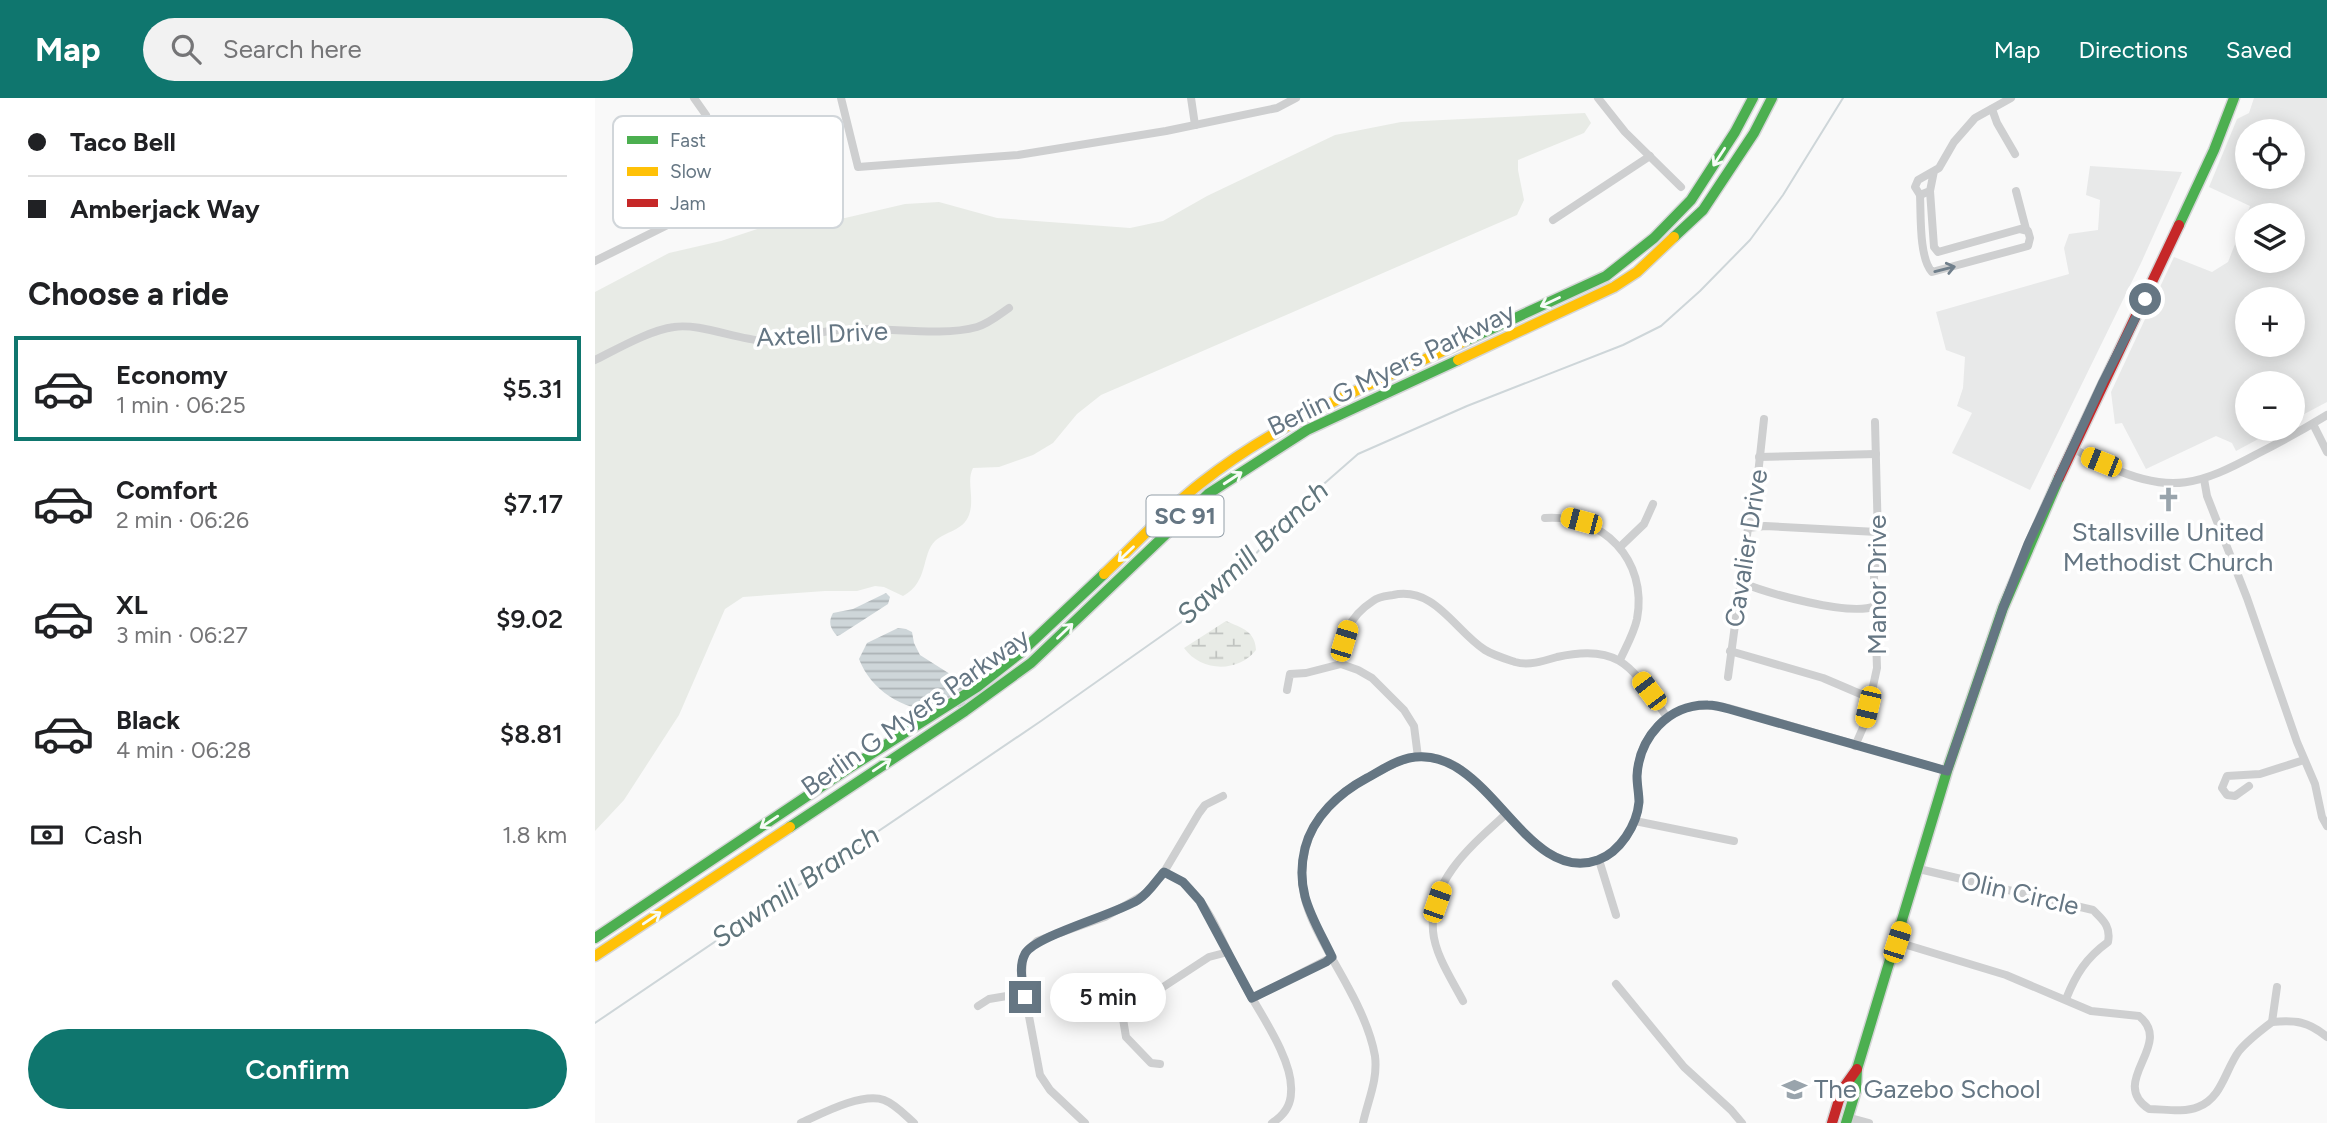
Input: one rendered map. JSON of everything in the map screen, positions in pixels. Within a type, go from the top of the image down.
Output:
[{"type":"main road","name":"Berlin G Myers Parkway","points":[[595,938],[846,770],[977,687],[1019,654],[1200,483],[1277,431],[1360,389],[1607,276],[1654,238],[1691,200],[1735,132],[1753,98]]},
{"type":"main road","name":"Berlin G Myers Parkway","points":[[595,956],[965,711],[1031,663],[1208,494],[1307,430],[1614,287],[1637,272],[1703,210],[1754,133],[1772,98]]},
{"type":"main road","points":[[1847,1120],[1856,1090],[1857,1069],[1947,771],[2003,608],[2042,513],[2196,188],[2234,98]]},
{"type":"main road","points":[[1607,276],[1614,287]]},
{"type":"main road","points":[[846,770],[855,783]]},
{"type":"main road","points":[[1832,1123],[1842,1090],[1857,1069]]},
{"type":"street","points":[[694,98],[706,116]]},
{"type":"street","points":[[841,98],[858,167],[1018,155],[1195,125],[1277,108],[1296,98]]},
{"type":"street","points":[[1191,98],[1195,125]]},
{"type":"street","points":[[1598,98],[1625,132],[1681,187]]},
{"type":"street","points":[[2011,98],[1975,118],[1962,132],[1939,168],[1918,180],[1916,192],[1920,195],[1923,244],[1929,270],[1935,272],[2028,246],[2030,237],[2016,191]]},
{"type":"street","points":[[1992,109],[2015,154]]},
{"type":"street","points":[[1553,220],[1650,156]]},
{"type":"street","points":[[1934,171],[1930,191],[1935,250],[1941,253],[2026,229]]},
{"type":"street","points":[[1920,195],[1930,191]]},
{"type":"street","points":[[595,261],[662,228]]},
{"type":"street","points":[[1984,240],[1990,257]]},
{"type":"street","points":[[1970,244],[1975,261]]},
{"type":"street","name":"Axtell Drive","points":[[595,360],[673,327],[690,327],[740,338],[773,341],[835,330],[959,330],[978,327],[1009,308]]},
{"type":"street","points":[[2072,447],[2087,457],[2134,478],[2174,484],[2204,479],[2242,462],[2327,415]]},
{"type":"street","name":"Cavalier Drive","points":[[1728,677],[1748,528],[1756,494],[1764,419]]},
{"type":"street","name":"Manor Drive","points":[[1855,746],[1865,723],[1877,668],[1875,422]]},
{"type":"street","points":[[2313,424],[2327,452]]},
{"type":"street","points":[[1759,457],[1876,454]]},
{"type":"street","points":[[2204,479],[2207,496],[2315,784],[2322,817],[2327,826]]},
{"type":"street","points":[[1620,547],[1644,524],[1653,504]]},
{"type":"street","points":[[1545,518],[1564,516],[1581,521],[1611,537],[1629,562],[1639,603],[1637,622],[1621,660]]},
{"type":"street","points":[[1748,528],[1765,526],[1877,532]]},
{"type":"street","points":[[1740,582],[1756,589],[1840,608],[1865,610],[1875,606]]},
{"type":"street","points":[[1341,664],[1349,623],[1361,609],[1377,598],[1400,593],[1422,597],[1438,607],[1485,650],[1518,663],[1534,663],[1581,652],[1599,653],[1621,660],[1635,673],[1667,717]]},
{"type":"street","points":[[1730,651],[1823,678],[1870,698]]},
{"type":"street","points":[[1287,690],[1290,674],[1341,664],[1358,670],[1372,678],[1404,710],[1413,726],[1418,757]]},
{"type":"street","points":[[1363,1123],[1376,1076],[1374,1050],[1352,994],[1311,917],[1304,897],[1302,870],[1306,845],[1316,824],[1332,803],[1346,791],[1399,761],[1418,757],[1444,761],[1470,775],[1506,815],[1548,854],[1580,864],[1599,860],[1614,850],[1635,821],[1639,802],[1637,775],[1641,754],[1651,733],[1667,717],[1687,708],[1708,705],[1729,709],[1947,771]]},
{"type":"street","points":[[2249,786],[2239,794],[2231,796],[2222,788],[2227,776],[2260,774],[2304,760]]},
{"type":"street","points":[[1085,1123],[1050,1090],[1040,1075],[1021,965],[1026,952],[1044,938],[1105,916],[1145,894],[1164,872],[1205,805],[1223,796]]},
{"type":"street","points":[[1463,1001],[1436,944],[1432,929],[1437,902],[1444,880],[1455,864],[1506,815]]},
{"type":"street","points":[[1635,821],[1734,841]]},
{"type":"street","points":[[1599,860],[1616,915]]},
{"type":"street","name":"Olin Circle","points":[[1919,869],[2093,910],[2108,928],[2108,942],[2087,959],[2075,975],[2066,999]]},
{"type":"street","points":[[1164,872],[1192,890],[1271,1030],[1292,1090],[1286,1111],[1272,1123]]},
{"type":"street","points":[[1897,942],[1984,968],[2091,1011],[2139,1016],[2145,1021],[2152,1037],[2134,1083],[2136,1096],[2148,1109],[2183,1110],[2200,1107],[2219,1092],[2231,1063],[2241,1048],[2272,1022],[2295,1020],[2317,1028],[2327,1037]]},
{"type":"street","points":[[1160,1064],[1151,1063],[1126,1037],[1123,1019],[1127,1008],[1209,957],[1228,952]]},
{"type":"street","points":[[1252,998],[1332,957]]},
{"type":"street","points":[[1616,984],[1684,1067],[1742,1123]]},
{"type":"street","points":[[2272,1022],[2277,987]]},
{"type":"street","points":[[978,1006],[989,999],[1025,993]]},
{"type":"street","points":[[801,1123],[862,1099],[879,1098],[887,1101],[914,1123]]},
{"type":"street","points":[[1847,1120],[1870,1123]]},
{"type":"shaded area","points":[[2254,98],[2327,98],[2327,402],[2305,414],[2305,371],[2235,371],[2235,441],[2255,441],[2236,451],[2232,443],[2216,436],[2146,469],[2122,423],[2115,424],[2111,392],[2174,257],[2212,272],[2228,262],[2235,244],[2235,273],[2305,273],[2305,203],[2244,203],[2209,187],[2235,124],[2235,189],[2305,189],[2305,119],[2237,119],[2249,113]]},
{"type":"shaded area","points":[[2090,166],[2182,172],[2141,263],[2030,490],[1952,453],[1972,413],[1957,406],[1963,388],[1965,357],[1946,350],[1936,312],[2069,274],[2064,248],[2069,234],[2098,230],[2100,200],[2086,195]]},
{"type":"shaded area","points":[[886,593],[890,597],[888,604],[837,636],[830,625],[833,613],[853,609]]},
{"type":"shaded area","points":[[898,628],[912,632],[920,655],[961,681],[967,689],[965,704],[934,711],[918,709],[903,704],[876,686],[859,659],[867,643]]},
{"type":"green space","points":[[1585,113],[1591,123],[1584,133],[1518,160],[1524,200],[1517,215],[1101,395],[1077,414],[1053,443],[1033,455],[999,467],[973,468],[970,478],[969,515],[959,528],[935,541],[917,583],[903,596],[875,586],[857,591],[743,597],[725,609],[679,715],[624,800],[595,831],[595,292],[669,253],[721,241],[761,228],[843,228],[843,218],[905,204],[939,202],[997,218],[1130,228],[1163,221],[1207,196],[1335,135],[1401,122]]},
{"type":"green space","points":[[1226,621],[1247,631],[1253,638],[1256,650],[1248,658],[1240,663],[1220,667],[1200,662],[1184,648]]},
{"type":"waterway","name":"Sawmill Branch","points":[[595,1023],[1041,721],[1204,606],[1221,592],[1302,503],[1358,454],[1467,406],[1623,345],[1661,326],[1750,240],[1783,195],[1843,98]]},
{"type":"traffic: fast","points":[[1463,342],[1606,276],[1654,238],[1691,200],[1735,132],[1753,98]]},
{"type":"traffic: fast","points":[[1674,237],[1703,210],[1754,133],[1772,98]]},
{"type":"traffic: fast","points":[[2179,225],[2214,150],[2234,98]]},
{"type":"traffic: fast","points":[[790,827],[965,711],[1031,663],[1208,494],[1307,430],[1458,360]]},
{"type":"traffic: fast","points":[[1846,1123],[1856,1090],[1857,1069],[1947,771],[2003,608],[2059,478]]},
{"type":"traffic: fast","points":[[595,938],[846,770],[977,687],[1019,654],[1104,574]]},
{"type":"traffic: slow","points":[[1458,360],[1614,287],[1637,272],[1674,237]]},
{"type":"traffic: slow","points":[[1104,574],[1188,493],[1231,461],[1327,405],[1463,342]]},
{"type":"traffic: slow","points":[[595,956],[790,827]]},
{"type":"traffic: jam","points":[[2059,478],[2179,225]]},
{"type":"traffic: jam","points":[[1832,1123],[1842,1090],[1857,1069]]},
{"type":"place","name":"Stallsville United Methodist Church","points":[[2168,500]]},
{"type":"place","name":"The Gazebo School","points":[[1794,1089]]},
{"type":"route","points":[[1025,997],[1021,965],[1031,946],[1037,941],[1105,916],[1139,899],[1164,872],[1183,882],[1200,901],[1252,998],[1326,962],[1332,957],[1311,917],[1303,890],[1302,863],[1306,845],[1316,824],[1335,800],[1359,782],[1410,758],[1436,759],[1452,764],[1470,775],[1506,815],[1548,854],[1580,864],[1599,860],[1614,850],[1626,836],[1635,821],[1639,802],[1637,775],[1641,754],[1651,733],[1667,717],[1687,708],[1708,705],[1729,709],[1947,771],[2028,544],[2103,382],[2145,299]]}]
